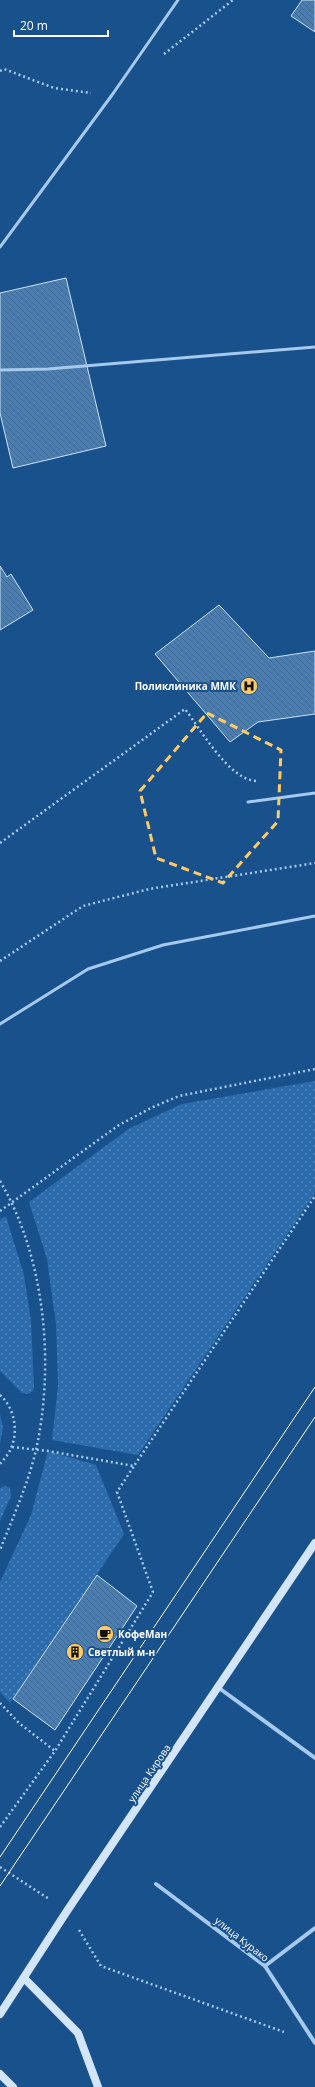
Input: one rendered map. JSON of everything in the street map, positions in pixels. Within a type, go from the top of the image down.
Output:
[{"type":"main road","name":"улица Кирова","points":[[0,2014],[66,1911],[219,1688],[315,1543]]},
{"type":"main road","points":[[24,1978],[78,2032],[98,2087]]},
{"type":"main road","points":[[0,2074],[13,2087]]},
{"type":"street","points":[[219,1688],[315,1758]]},
{"type":"street","name":"улица Курако","points":[[156,1884],[265,1966],[315,2043]]},
{"type":"street","points":[[265,1966],[315,1928]]},
{"type":"lane","points":[[0,247],[112,95],[178,0]]},
{"type":"lane","points":[[0,370],[48,369],[315,347]]},
{"type":"lane","points":[[248,802],[315,793]]},
{"type":"lane","points":[[0,1024],[88,969],[164,945],[315,916]]},
{"type":"path","points":[[0,843],[185,709],[229,766],[242,777],[255,781],[263,780]]},
{"type":"path","points":[[0,961],[83,906],[149,889],[315,863]]},
{"type":"path","points":[[0,1211],[119,1125],[153,1107],[179,1096],[315,1069]]},
{"type":"path","points":[[0,1181],[12,1202],[36,1272],[45,1336],[43,1401],[36,1450],[23,1492],[0,1550]]},
{"type":"path","points":[[0,1827],[55,1751],[154,1592],[117,1492],[315,1196]]},
{"type":"path","points":[[0,1395],[8,1401],[15,1425],[12,1447],[0,1464]]},
{"type":"path","points":[[12,1447],[134,1466]]},
{"type":"path","points":[[0,1704],[19,1723],[55,1751]]},
{"type":"path","points":[[0,1867],[66,1911],[101,1966],[315,2043]]},
{"type":"highlighted area","points":[[207,713],[281,750],[278,821],[223,883],[156,858],[140,791]]},
{"type":"shaded area","points":[[315,1081],[315,1193],[138,1455],[52,1440],[58,1386],[56,1324],[47,1259],[29,1202],[130,1128],[182,1104]]},
{"type":"shaded area","points":[[6,1216],[24,1275],[31,1321],[34,1387],[33,1391],[28,1394],[22,1393],[0,1371],[0,1220]]},
{"type":"shaded area","points":[[0,1414],[3,1428],[0,1444]]},
{"type":"shaded area","points":[[48,1451],[96,1465],[124,1534],[10,1703],[0,1692],[0,1582],[31,1515]]},
{"type":"shaded area","points":[[5,1486],[10,1488],[11,1496],[0,1521],[0,1488]]},
{"type":"building","points":[[302,0],[315,0],[315,32],[291,16]]},
{"type":"building","points":[[66,278],[106,446],[13,468],[0,413],[0,293]]},
{"type":"building","points":[[0,566],[7,577],[11,574],[33,610],[0,630]]},
{"type":"building","name":"Поликлиника ММК","points":[[219,605],[269,658],[315,651],[315,714],[258,722],[230,742],[155,654]]},
{"type":"building","name":"Светлый м-н","points":[[97,1575],[137,1606],[55,1730],[13,1699]]},
{"type":"tram line","points":[[0,1857],[315,1387]]},
{"type":"tram line","points":[[0,1886],[315,1417]]},
{"type":"place","name":"Поликлиника ММК","points":[[249,686]]},
{"type":"place","name":"КофеМан","points":[[105,1634]]},
{"type":"place","name":"Светлый м-н","points":[[75,1652]]}]
